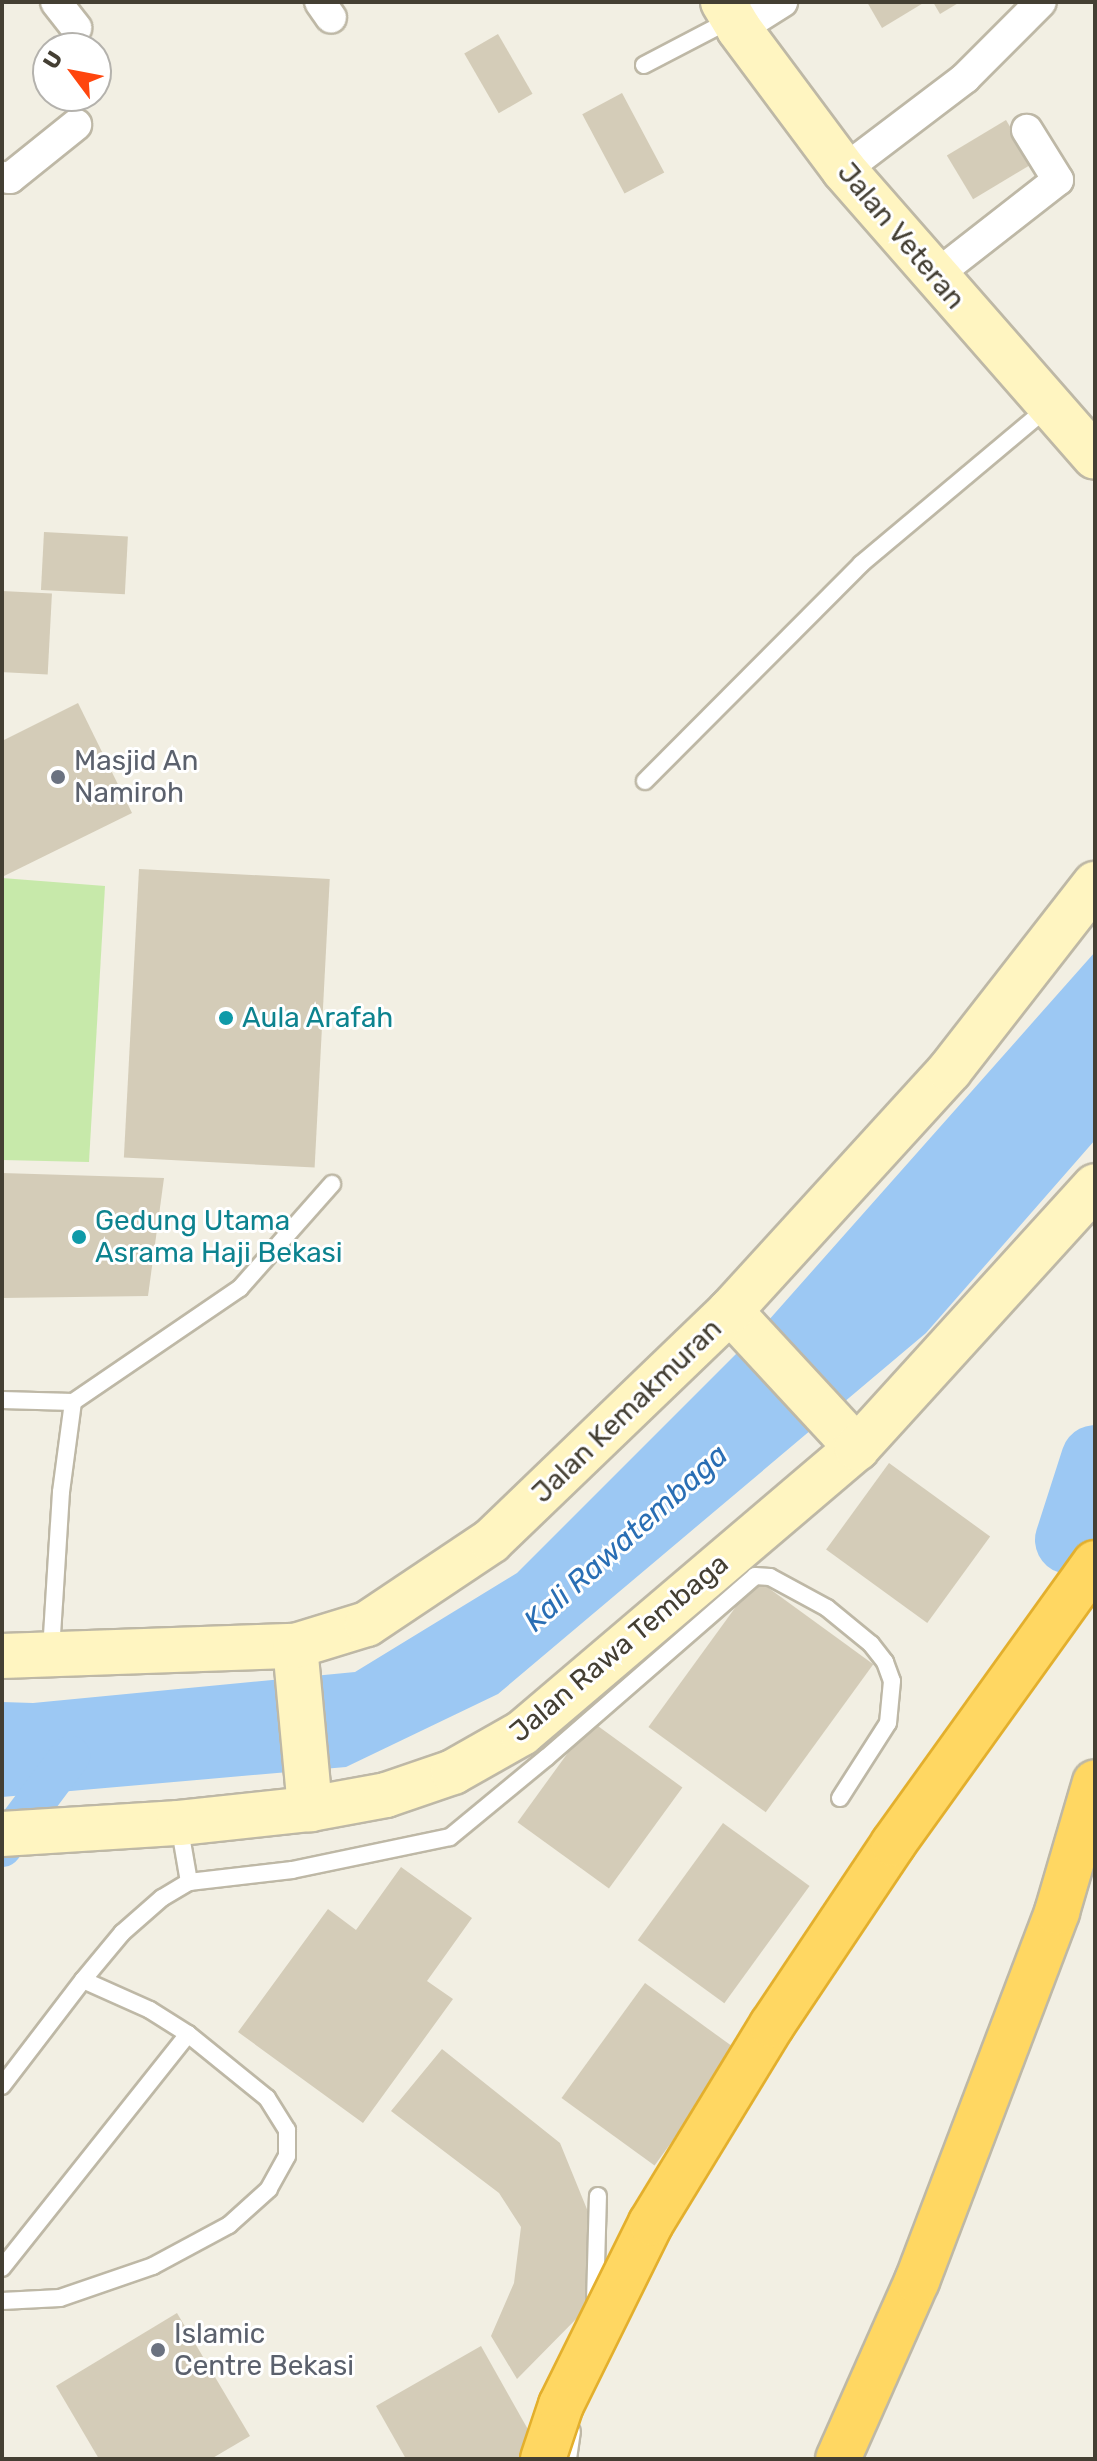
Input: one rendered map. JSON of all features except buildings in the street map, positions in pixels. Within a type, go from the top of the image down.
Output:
[{"type":"highway","points":[[543,2459],[561,2405],[651,2223],[772,2025],[893,1844],[1095,1563]]},
{"type":"highway","points":[[838,2459],[929,2251],[1057,1912],[1095,1782]]},
{"type":"street","points":[[56,2],[76,28]]},
{"type":"street","points":[[731,17],[782,2]]},
{"type":"street","points":[[844,170],[965,78],[1041,2]]},
{"type":"street","name":"Jalan Veteran","points":[[731,17],[844,170],[1050,405],[1090,443]]},
{"type":"street","points":[[2,177],[10,178],[76,125]]},
{"type":"street","points":[[935,276],[1056,183],[1057,176],[1027,130]]},
{"type":"street","name":"Jalan Kemakmuran","points":[[2,1656],[51,1653],[297,1660],[367,1624],[491,1541],[736,1317],[950,1070],[1095,884]]},
{"type":"street","name":"Jalan Rawa Tembaga","points":[[2,1834],[179,1823],[309,1799],[386,1795],[453,1772],[522,1733],[851,1441],[1040,1250],[1095,1186]]},
{"type":"street","points":[[736,1317],[851,1441]]},
{"type":"street","points":[[297,1660],[309,1799]]},
{"type":"lane","points":[[644,65],[731,17]]},
{"type":"lane","points":[[645,781],[861,564],[1050,405]]},
{"type":"lane","points":[[2,1400],[73,1402],[240,1288],[332,1184]]},
{"type":"lane","points":[[51,1653],[61,1492],[73,1402]]},
{"type":"lane","points":[[2,2086],[122,1933],[162,1898],[189,1882],[292,1870],[450,1837],[755,1576],[770,1577],[827,1608],[871,1644],[885,1662],[892,1681],[888,1723],[840,1798]]},
{"type":"lane","points":[[179,1823],[189,1882]]},
{"type":"lane","points":[[2,2301],[60,2298],[153,2266],[229,2225],[269,2189],[287,2156],[287,2130],[267,2098],[188,2034],[150,2010],[83,1980]]},
{"type":"lane","points":[[2,2268],[188,2034]]},
{"type":"lane","points":[[568,2459],[598,2286],[598,2196]]},
{"type":"green space","points":[[2,878],[105,886],[89,1162],[2,1160]]},
{"type":"water","name":"Kali Rawatembaga","points":[[1095,952],[1095,1140],[926,1333],[498,1694],[346,1767],[2,1797],[2,1702],[33,1703],[355,1672],[517,1573],[760,1330]]},
{"type":"waterway","points":[[1069,1540],[1095,1459]]},
{"type":"waterway","points":[[2,1847],[70,1756]]},
{"type":"place","name":"Masjid An Namiroh","points":[[58,777]]},
{"type":"place","name":"Aula Arafah","points":[[226,1018]]},
{"type":"place","name":"Gedung Utama Asrama Haji Bekasi","points":[[79,1237]]},
{"type":"place","name":"Islamic Centre Bekasi","points":[[158,2350]]}]
